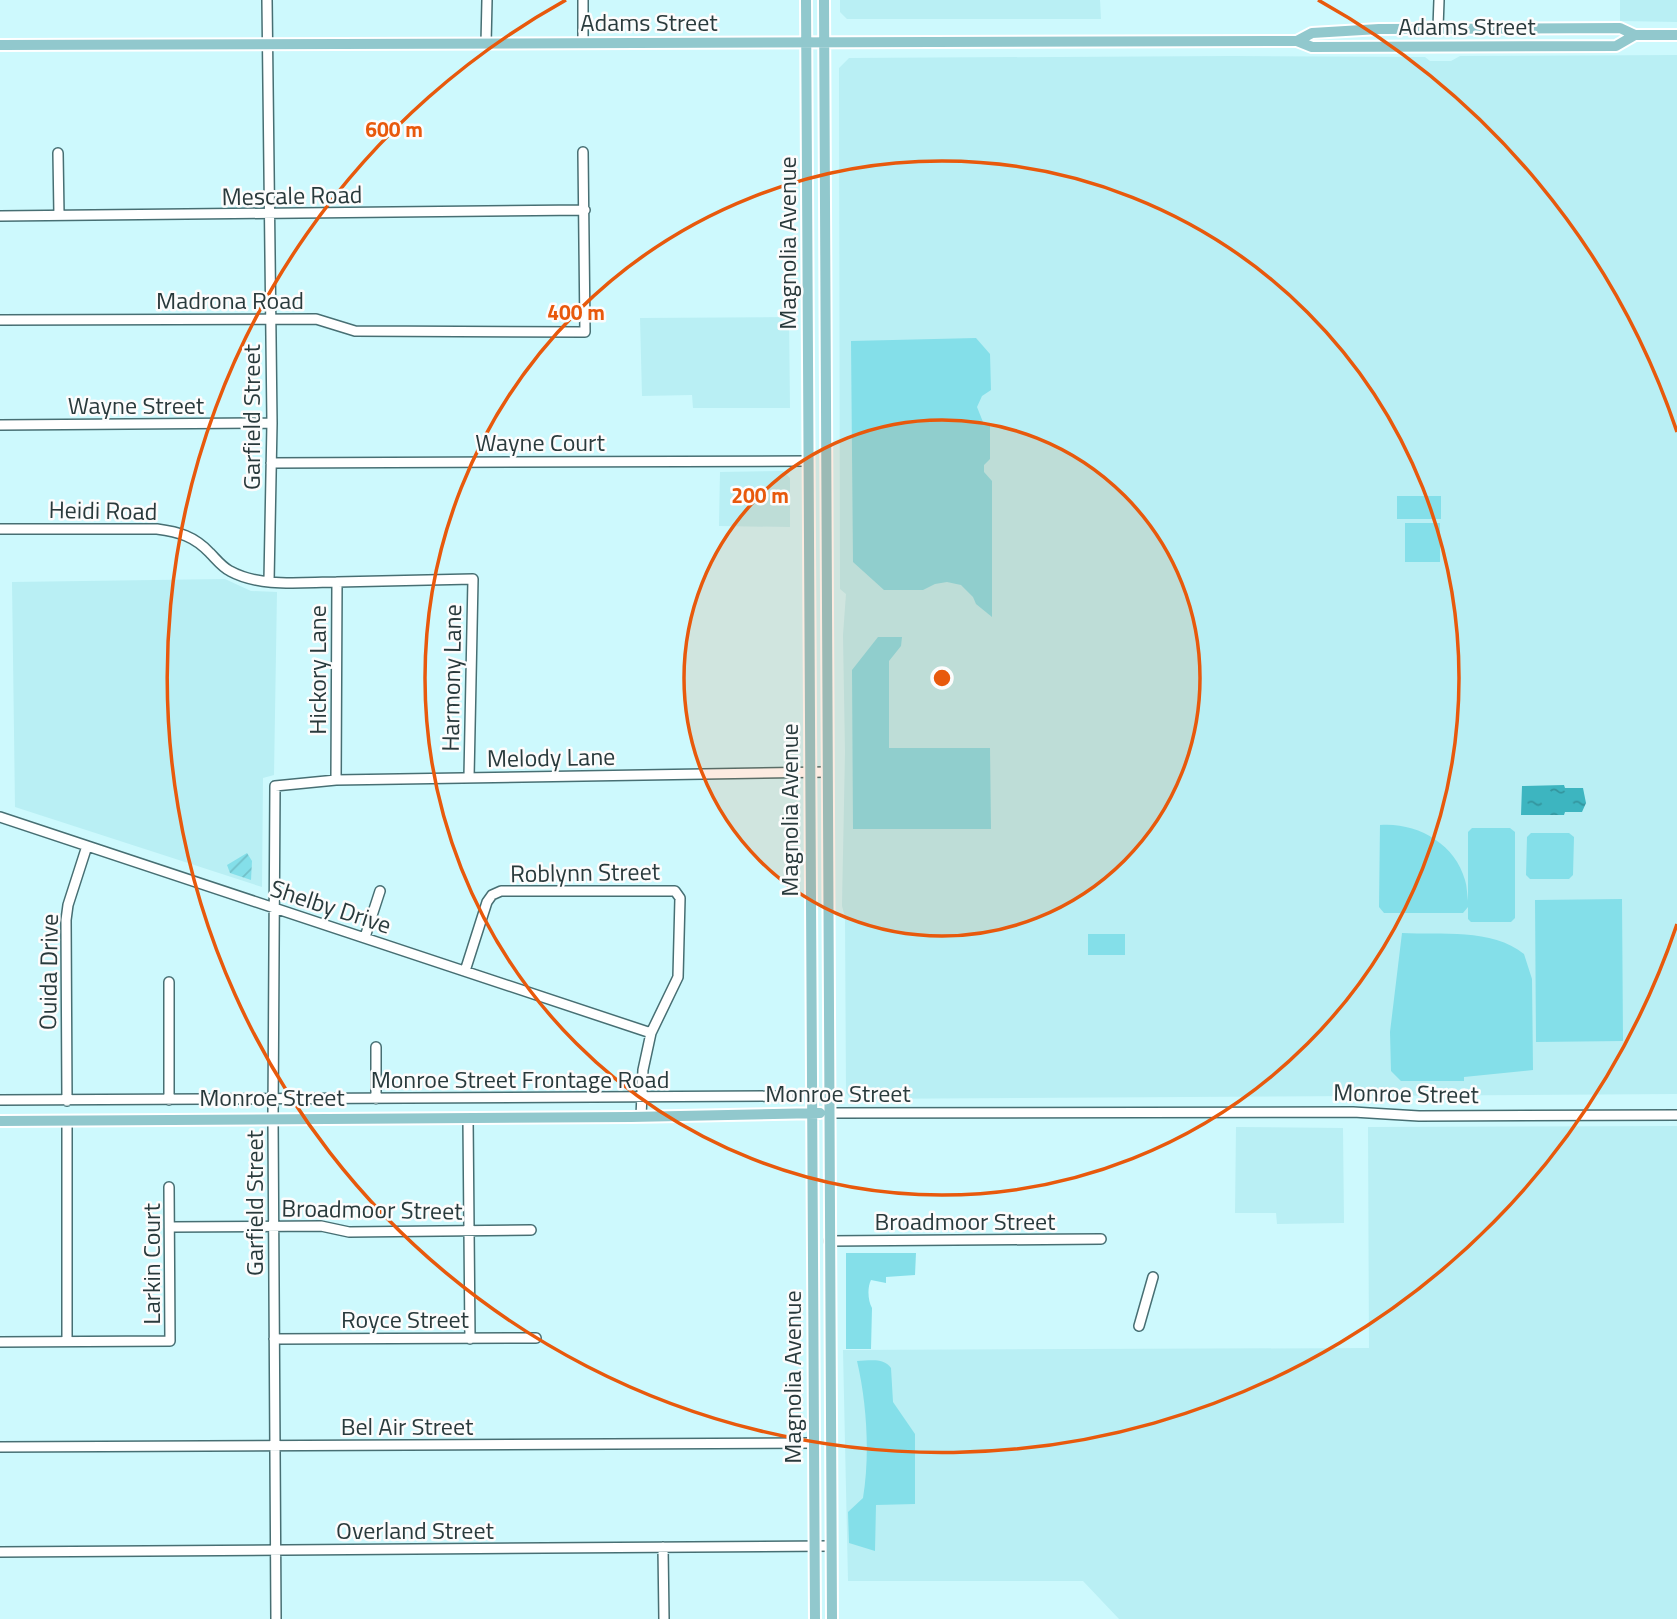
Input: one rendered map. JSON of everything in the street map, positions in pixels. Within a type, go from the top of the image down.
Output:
[{"type":"main road","name":"Magnolia Avenue","points":[[806,0],[815,1619]]},
{"type":"main road","name":"Magnolia Avenue","points":[[824,0],[832,1619]]},
{"type":"main road","name":"Adams Street","points":[[1297,41],[1312,33],[1438,29],[1620,28],[1634,35],[1677,35]]},
{"type":"main road","points":[[1337,47],[1349,31]]},
{"type":"main road","name":"Adams Street","points":[[0,45],[1297,41],[1312,47],[1616,47],[1634,35]]},
{"type":"main road","points":[[808,461],[825,460]]},
{"type":"main road","name":"Monroe Street","points":[[0,1121],[468,1119],[829,1113]]},
{"type":"street","name":"Garfield Street","points":[[267,0],[272,424],[269,581]]},
{"type":"street","points":[[486,44],[487,0]]},
{"type":"street","points":[[583,0],[583,43]]},
{"type":"street","points":[[1438,29],[1439,0]]},
{"type":"street","points":[[583,152],[585,210]]},
{"type":"street","points":[[58,153],[59,215]]},
{"type":"street","name":"Mescale Road","points":[[0,216],[585,210]]},
{"type":"street","name":"Madrona Road","points":[[0,320],[316,319],[355,331],[585,332],[585,210]]},
{"type":"street","name":"Wayne Street","points":[[0,425],[272,424]]},
{"type":"street","name":"Wayne Court","points":[[271,463],[808,461]]},
{"type":"street","name":"Heidi Road","points":[[0,529],[157,528],[194,538],[230,571],[250,578],[315,582]]},
{"type":"street","name":"Harmony Lane","points":[[337,582],[472,579],[469,777]]},
{"type":"street","name":"Hickory Lane","points":[[315,582],[337,582],[336,780]]},
{"type":"street","name":"Melody Lane","points":[[275,786],[336,780],[827,772]]},
{"type":"street","name":"Garfield Street","points":[[275,786],[273,1118],[276,1619]]},
{"type":"street","name":"Shelby Drive","points":[[0,817],[650,1032]]},
{"type":"street","name":"Ouida Drive","points":[[67,1101],[65,920],[87,846]]},
{"type":"street","points":[[365,937],[380,891]]},
{"type":"street","name":"Roblynn Street","points":[[464,971],[487,902],[492,895],[501,891],[675,891],[680,898],[678,977],[650,1032]]},
{"type":"street","points":[[169,982],[169,1100]]},
{"type":"street","points":[[641,1117],[643,1070],[650,1032]]},
{"type":"street","points":[[376,1047],[376,1099]]},
{"type":"street","name":"Monroe Street Frontage Road","points":[[0,1100],[788,1096]]},
{"type":"street","name":"Monroe Street","points":[[829,1113],[1353,1112],[1419,1116],[1677,1115]]},
{"type":"street","points":[[468,1119],[470,1339]]},
{"type":"street","points":[[0,1342],[67,1342],[67,1120]]},
{"type":"street","name":"Larkin Court","points":[[67,1342],[170,1341],[169,1187]]},
{"type":"street","name":"Broadmoor Street","points":[[170,1227],[321,1226],[349,1231],[531,1230]]},
{"type":"street","name":"Broadmoor Street","points":[[829,1241],[1101,1239]]},
{"type":"street","points":[[1139,1326],[1153,1277]]},
{"type":"street","name":"Royce Street","points":[[274,1339],[536,1338]]},
{"type":"street","name":"Bel Air Street","points":[[0,1447],[813,1443]]},
{"type":"street","name":"Overland Street","points":[[0,1552],[831,1546]]},
{"type":"street","points":[[663,1547],[664,1619]]},
{"type":"shaded area","points":[[840,0],[1100,0],[1101,19],[847,19],[840,12]]},
{"type":"shaded area","points":[[1620,0],[1677,0],[1677,22],[1620,21]]},
{"type":"shaded area","points":[[1677,55],[1677,1094],[851,1099],[846,1093],[845,917],[842,906],[845,752],[843,635],[846,594],[840,589],[839,68],[849,58],[1232,56],[1425,57],[1430,61],[1451,61],[1460,56]]},
{"type":"shaded area","points":[[789,317],[790,408],[693,408],[692,395],[642,396],[640,318]]},
{"type":"shaded area","points":[[976,338],[990,354],[991,390],[982,396],[977,407],[983,422],[990,426],[990,459],[984,465],[984,472],[992,481],[992,617],[976,604],[961,585],[947,582],[923,590],[884,590],[853,562],[851,341]]},
{"type":"shaded area","points":[[783,471],[790,478],[790,527],[719,526],[720,472]]},
{"type":"shaded area","points":[[1397,496],[1441,496],[1441,519],[1397,519]]},
{"type":"shaded area","points":[[1405,523],[1440,523],[1440,562],[1405,562]]},
{"type":"shaded area","points":[[225,579],[251,591],[277,592],[274,775],[263,778],[262,887],[15,807],[12,582]]},
{"type":"shaded area","points":[[878,637],[902,637],[901,646],[889,661],[889,748],[990,748],[991,829],[853,829],[852,670]]},
{"type":"shaded area","points":[[1380,825],[1420,831],[1443,846],[1453,855],[1460,867],[1466,882],[1468,901],[1468,832],[1472,828],[1510,828],[1515,832],[1515,918],[1511,922],[1471,922],[1468,919],[1468,907],[1463,913],[1384,913],[1379,907]]},
{"type":"shaded area","points":[[1531,833],[1569,833],[1574,837],[1573,875],[1569,879],[1530,879],[1526,875],[1527,837]]},
{"type":"shaded area","points":[[247,853],[252,861],[251,880],[230,873],[227,865]]},
{"type":"shaded area","points":[[1622,899],[1623,1041],[1536,1042],[1535,900]]},
{"type":"shaded area","points":[[1402,933],[1481,936],[1497,940],[1524,954],[1532,979],[1533,1070],[1464,1077],[1464,1081],[1401,1081],[1391,1071],[1390,1032]]},
{"type":"shaded area","points":[[1088,934],[1125,934],[1125,955],[1088,955]]},
{"type":"shaded area","points":[[1677,1126],[1677,1619],[1119,1619],[1083,1581],[848,1581],[843,1350],[1369,1348],[1368,1127]]},
{"type":"shaded area","points":[[1236,1127],[1343,1128],[1344,1223],[1277,1224],[1276,1213],[1235,1213]]},
{"type":"shaded area","points":[[846,1253],[916,1253],[915,1275],[886,1277],[886,1283],[871,1280],[868,1294],[872,1308],[871,1349],[846,1349]]},
{"type":"shaded area","points":[[857,1361],[880,1361],[891,1368],[893,1402],[915,1434],[915,1504],[876,1505],[875,1551],[849,1543],[848,1512],[863,1498],[867,1447],[863,1394]]},
{"type":"water","points":[[1564,785],[1565,788],[1583,788],[1586,803],[1582,812],[1565,812],[1564,815],[1521,815],[1522,786]]}]
